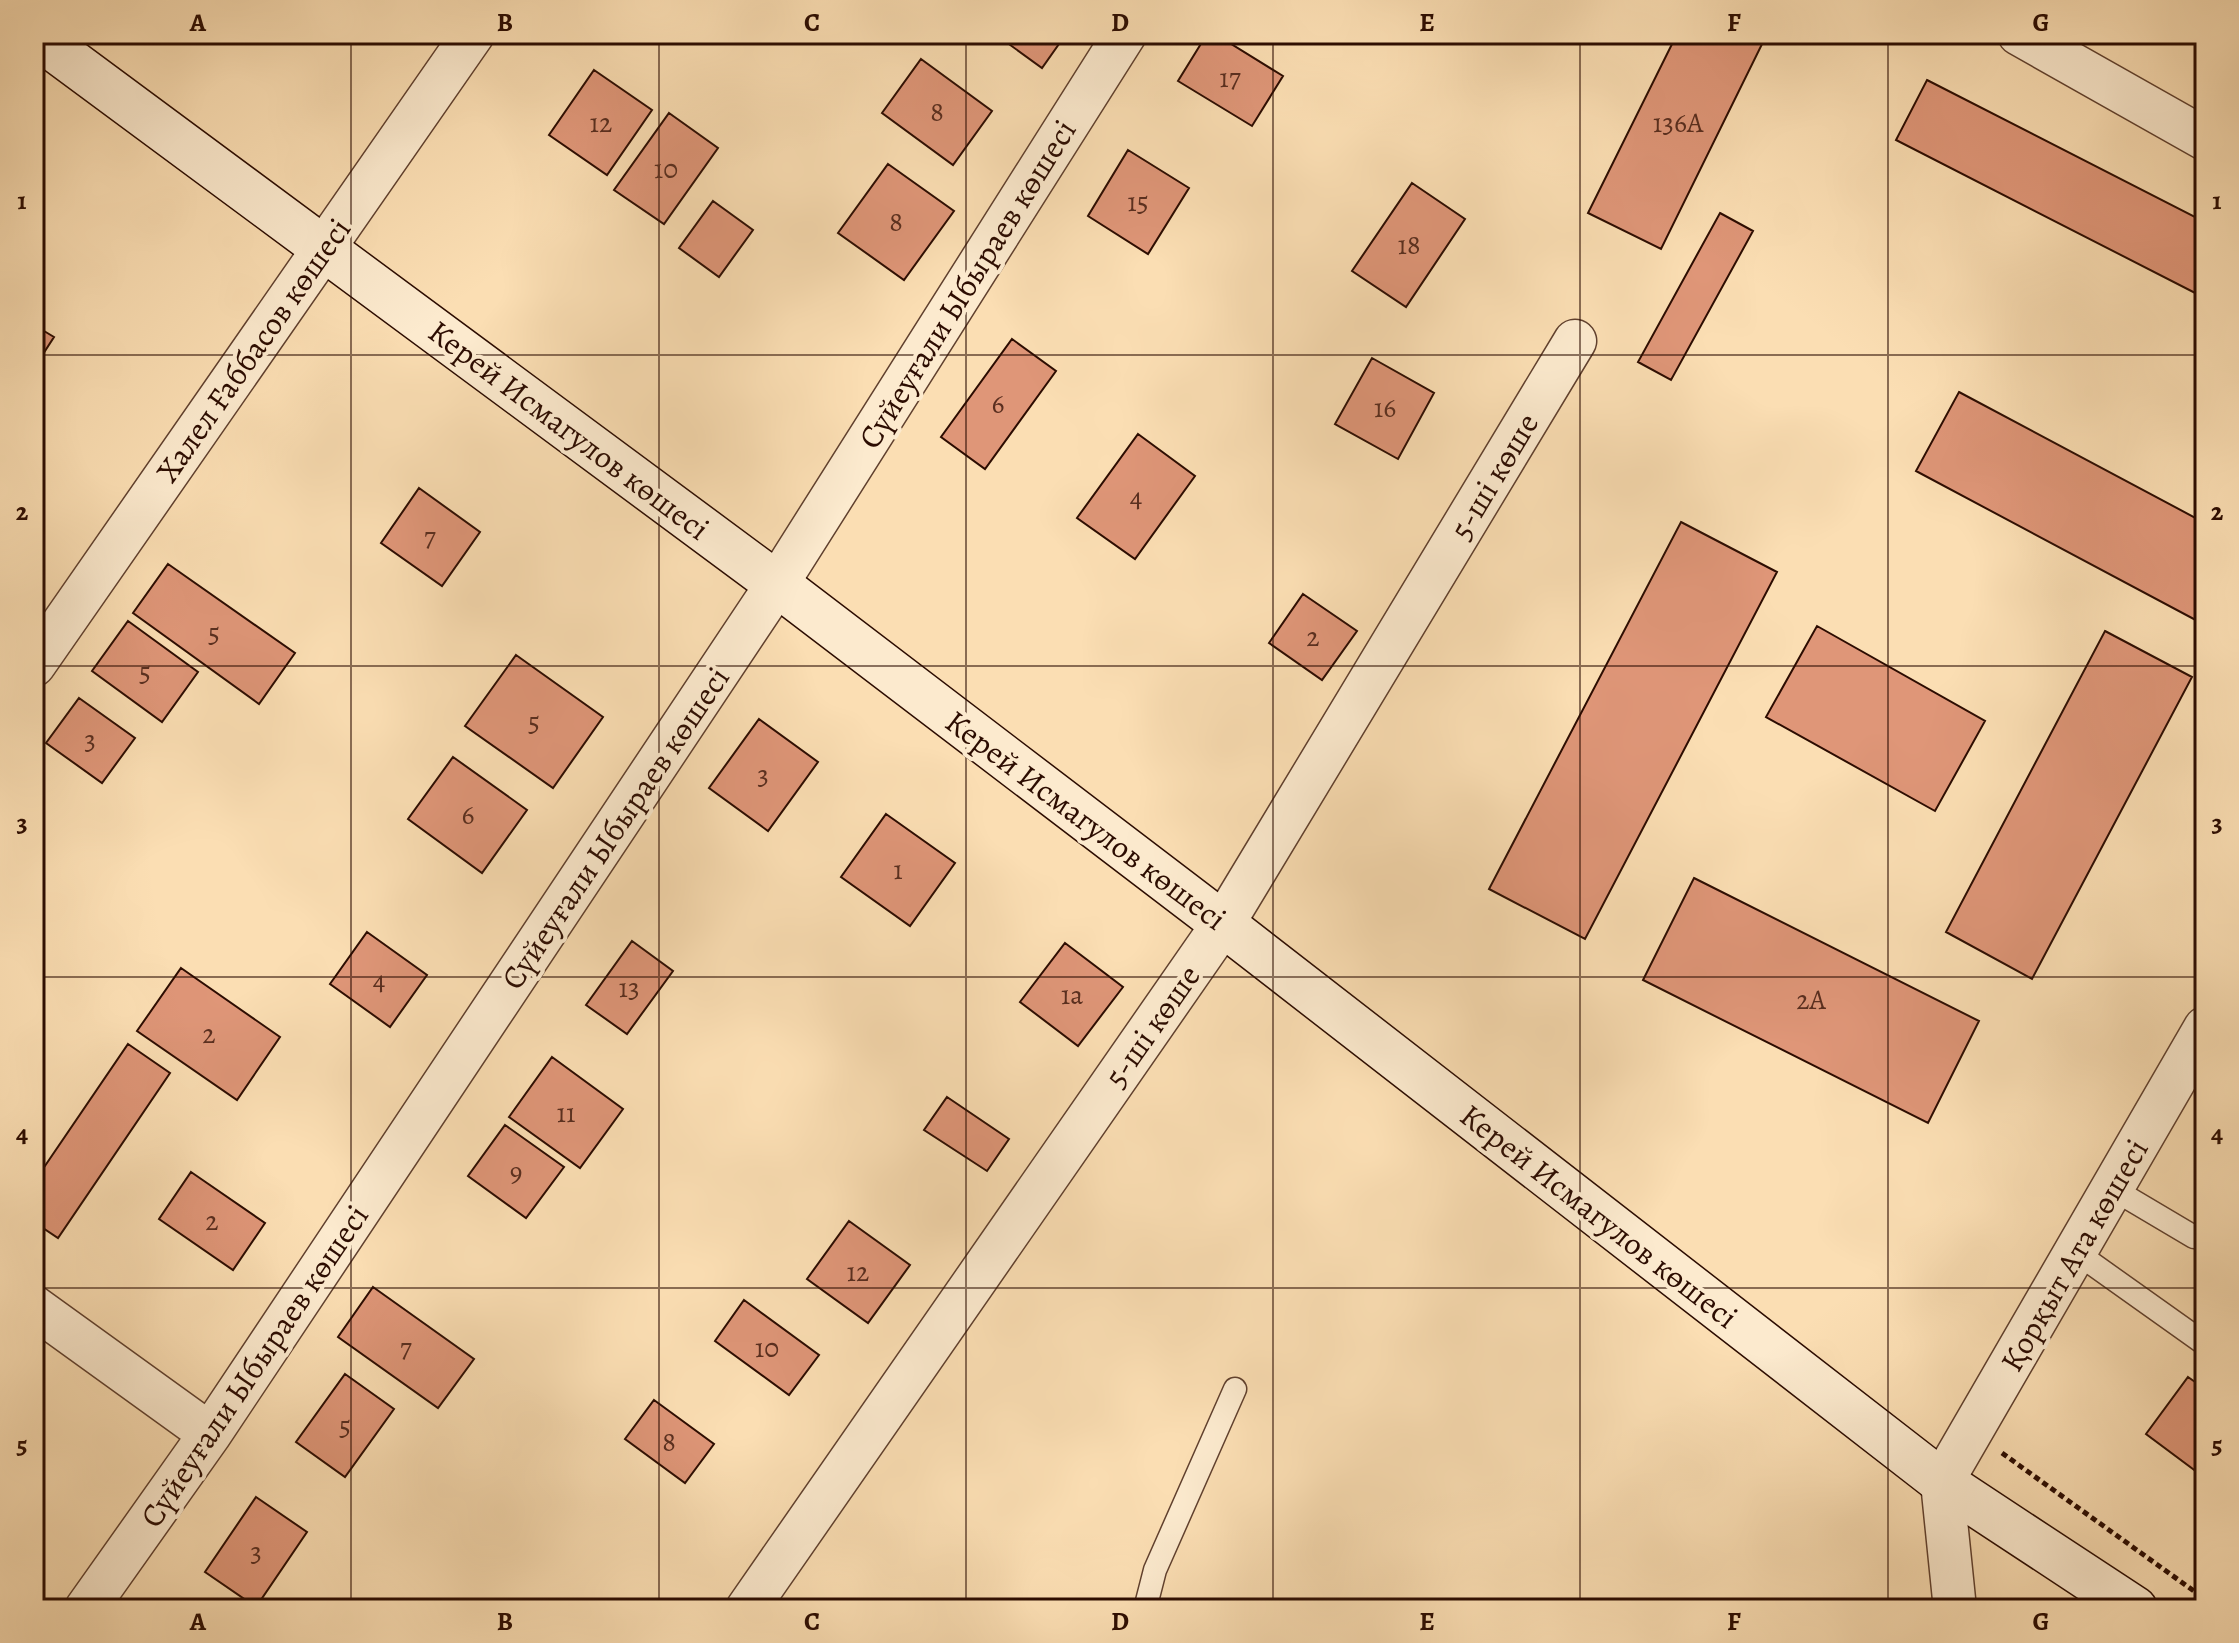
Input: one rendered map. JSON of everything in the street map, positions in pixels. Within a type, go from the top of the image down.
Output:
[{"type":"street","name":"Керей Исмагулов көшесі","points":[[34,34],[777,584],[1223,924],[1942,1482],[2135,1609]]},
{"type":"street","name":"Халел Ғаббасов көшесі","points":[[34,665],[473,34]]},
{"type":"street","name":"Сүйеуғали Ыбыраев көшесi","points":[[86,1609],[210,1434],[777,584],[1125,34]]},
{"type":"street","points":[[2019,34],[2201,127]]},
{"type":"street","name":"5-шi көше","points":[[747,1609],[1223,924],[1575,341]]},
{"type":"street","name":"Қорқыт Ата көшесi","points":[[1942,1482],[2205,1028]]},
{"type":"street","points":[[34,1307],[210,1434]]},
{"type":"street","points":[[1942,1482],[1955,1609]]},
{"type":"lane","points":[[2113,1189],[2194,1237],[2205,1234]]},
{"type":"lane","points":[[2077,1253],[2205,1344]]},
{"type":"lane","points":[[1145,1609],[1155,1570],[1235,1389]]},
{"type":"path","points":[[1971,1432],[2205,1599]]},
{"type":"building","points":[[995,34],[1066,34],[1042,68]]},
{"type":"building","points":[[1207,34],[1215,34],[1283,76],[1252,126],[1178,81]]},
{"type":"building","points":[[1677,34],[1767,34],[1661,249],[1588,213]]},
{"type":"building","points":[[921,59],[992,111],[953,165],[882,113]]},
{"type":"building","points":[[594,70],[652,110],[607,175],[549,135]]},
{"type":"building","points":[[1927,80],[2205,222],[2205,298],[1896,140]]},
{"type":"building","points":[[669,113],[718,148],[664,224],[614,190]]},
{"type":"building","points":[[1128,150],[1189,188],[1148,254],[1088,216]]},
{"type":"building","points":[[888,164],[954,211],[904,280],[838,233]]},
{"type":"building","points":[[1412,183],[1465,219],[1406,307],[1352,271]]},
{"type":"building","points":[[713,201],[753,230],[719,277],[679,248]]},
{"type":"building","points":[[1720,213],[1753,231],[1671,380],[1638,362]]},
{"type":"building","points":[[34,325],[54,337],[34,368]]},
{"type":"building","points":[[1012,339],[1056,371],[985,469],[941,437]]},
{"type":"building","points":[[1372,358],[1434,393],[1398,459],[1335,424]]},
{"type":"building","points":[[1959,392],[2205,523],[2205,625],[1916,471]]},
{"type":"building","points":[[1138,434],[1195,476],[1135,559],[1077,518]]},
{"type":"building","points":[[419,488],[480,532],[442,586],[381,543]]},
{"type":"building","points":[[1681,522],[1777,572],[1585,939],[1489,889]]},
{"type":"building","points":[[168,564],[295,653],[259,704],[133,613]]},
{"type":"building","points":[[1303,594],[1357,631],[1322,680],[1269,643]]},
{"type":"building","points":[[128,621],[198,672],[162,722],[92,671]]},
{"type":"building","points":[[1817,626],[1985,721],[1935,811],[1766,717]]},
{"type":"building","points":[[2105,631],[2192,677],[2032,979],[1946,932]]},
{"type":"building","points":[[516,655],[603,717],[553,788],[465,726]]},
{"type":"building","points":[[79,698],[135,738],[102,783],[46,743]]},
{"type":"building","points":[[759,719],[818,762],[768,831],[709,788]]},
{"type":"building","points":[[453,757],[527,810],[482,873],[408,819]]},
{"type":"building","points":[[886,814],[955,863],[910,926],[841,877]]},
{"type":"building","points":[[1694,878],[1979,1021],[1928,1123],[1643,980]]},
{"type":"building","points":[[367,932],[427,975],[390,1027],[330,984]]},
{"type":"building","points":[[632,941],[673,971],[627,1034],[586,1005]]},
{"type":"building","points":[[1065,943],[1123,987],[1078,1046],[1020,1002]]},
{"type":"building","points":[[181,968],[280,1037],[237,1100],[137,1031]]},
{"type":"building","points":[[128,1044],[170,1073],[58,1238],[34,1222],[34,1182]]},
{"type":"building","points":[[552,1057],[623,1109],[580,1168],[509,1117]]},
{"type":"building","points":[[947,1097],[1009,1139],[987,1171],[924,1130]]},
{"type":"building","points":[[505,1125],[564,1167],[526,1218],[468,1176]]},
{"type":"building","points":[[191,1172],[265,1223],[233,1270],[159,1219]]},
{"type":"building","points":[[849,1221],[910,1265],[868,1323],[807,1279]]},
{"type":"building","points":[[373,1287],[474,1359],[438,1408],[338,1337]]},
{"type":"building","points":[[744,1300],[819,1355],[789,1395],[715,1341]]},
{"type":"building","points":[[345,1374],[394,1409],[345,1477],[296,1442]]},
{"type":"building","points":[[2188,1377],[2205,1389],[2205,1478],[2146,1434]]},
{"type":"building","points":[[654,1400],[714,1444],[685,1483],[625,1439]]},
{"type":"building","points":[[256,1497],[307,1532],[256,1607],[205,1572]]}]
